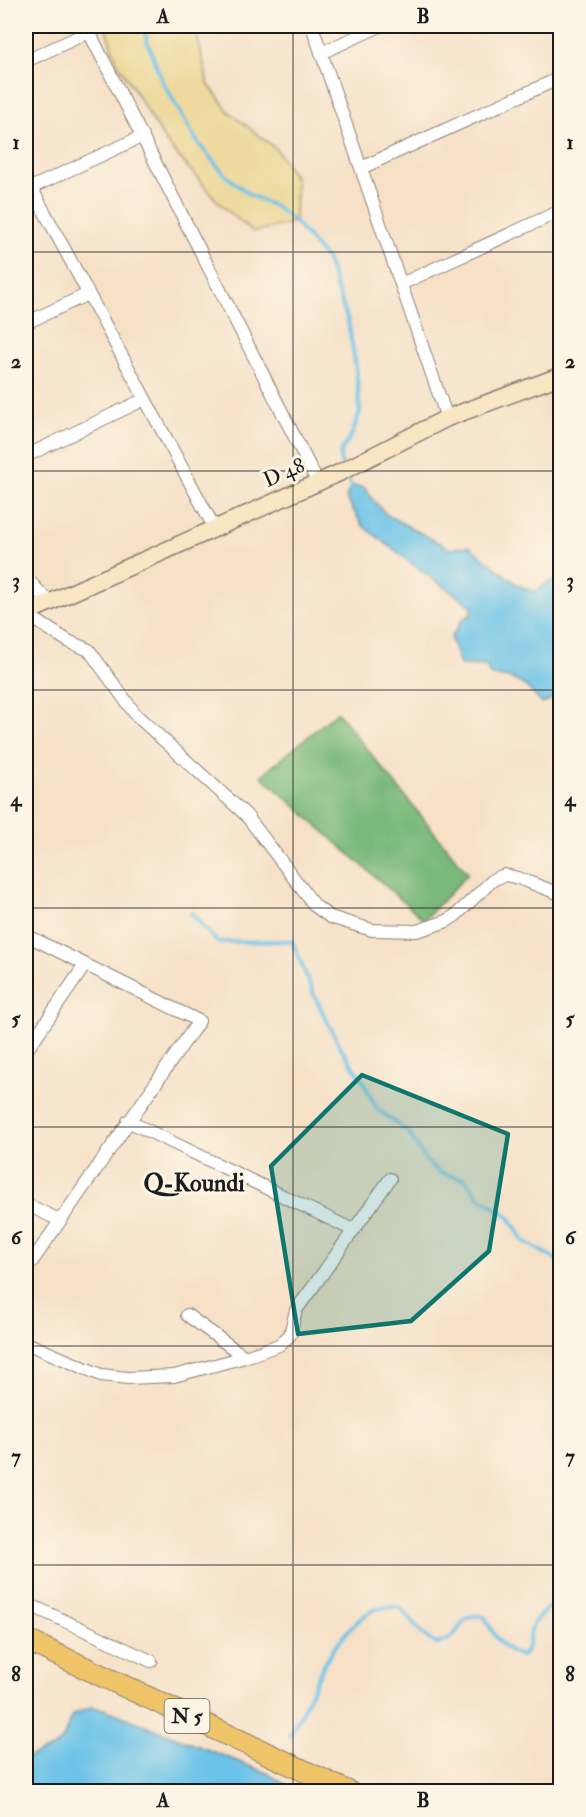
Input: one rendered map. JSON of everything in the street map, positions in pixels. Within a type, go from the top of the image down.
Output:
[{"type":"highway","name":"N 5","points":[[26,1640],[349,1791]]},
{"type":"street","points":[[312,26],[447,418]]},
{"type":"street","points":[[321,53],[380,26]]},
{"type":"street","points":[[26,61],[88,29],[318,483]]},
{"type":"street","points":[[361,168],[561,78]]},
{"type":"street","points":[[143,136],[28,189],[88,294],[215,529]]},
{"type":"street","points":[[401,284],[561,211]]},
{"type":"street","points":[[26,323],[88,294]]},
{"type":"street","name":"D 48","points":[[26,613],[355,466],[447,418],[561,376]]},
{"type":"street","points":[[26,456],[145,399]]},
{"type":"street","points":[[26,578],[49,602]]},
{"type":"street","points":[[26,613],[68,641],[89,650],[136,715],[246,816],[315,906],[330,917],[372,930],[417,931],[447,921],[494,879],[505,875],[561,894]]},
{"type":"street","points":[[26,935],[199,1021],[26,1270]]},
{"type":"street","points":[[26,1051],[85,965]]},
{"type":"street","points":[[128,1121],[353,1230]]},
{"type":"street","points":[[26,1343],[101,1375],[128,1378],[174,1376],[245,1357],[279,1345],[290,1335],[296,1310],[390,1179]]},
{"type":"street","points":[[26,1204],[59,1220]]},
{"type":"street","points":[[187,1315],[245,1357]]},
{"type":"street","points":[[26,1603],[152,1661]]},
{"type":"highlighted area","points":[[362,1075],[508,1134],[489,1251],[411,1321],[298,1334],[271,1166]]},
{"type":"green space","points":[[337,712],[468,874],[424,920],[261,776]]},
{"type":"sand","points":[[105,26],[195,26],[208,84],[229,112],[276,149],[296,179],[295,222],[253,232],[221,205],[166,142],[117,62]]},
{"type":"water","points":[[351,485],[365,488],[387,515],[450,549],[469,546],[518,585],[535,592],[549,582],[560,580],[560,694],[542,704],[521,683],[489,674],[487,666],[460,665],[451,638],[462,620],[472,613],[472,606],[363,526],[346,498]]},
{"type":"water","points":[[91,1707],[104,1709],[267,1773],[296,1791],[26,1791],[26,1758],[55,1747],[63,1739],[72,1715]]},
{"type":"waterway","points":[[142,26],[161,79],[198,143],[225,175],[250,195],[275,206],[295,222],[327,260],[348,321],[360,412],[352,434],[341,452],[340,459],[343,467]]},
{"type":"waterway","points":[[346,474],[353,489]]},
{"type":"waterway","points":[[191,913],[217,942],[292,941],[315,997],[341,1048],[363,1081],[377,1109],[409,1133],[426,1161],[440,1173],[465,1179],[479,1197],[508,1216],[524,1241],[560,1262]]},
{"type":"waterway","points":[[289,1736],[333,1650],[343,1636],[370,1612],[380,1608],[399,1607],[425,1636],[437,1644],[452,1637],[466,1619],[477,1616],[485,1617],[499,1641],[509,1650],[522,1656],[536,1620],[555,1602],[560,1592]]},
{"type":"district","name":"Q-Koundi","points":[[194,1183]]}]
